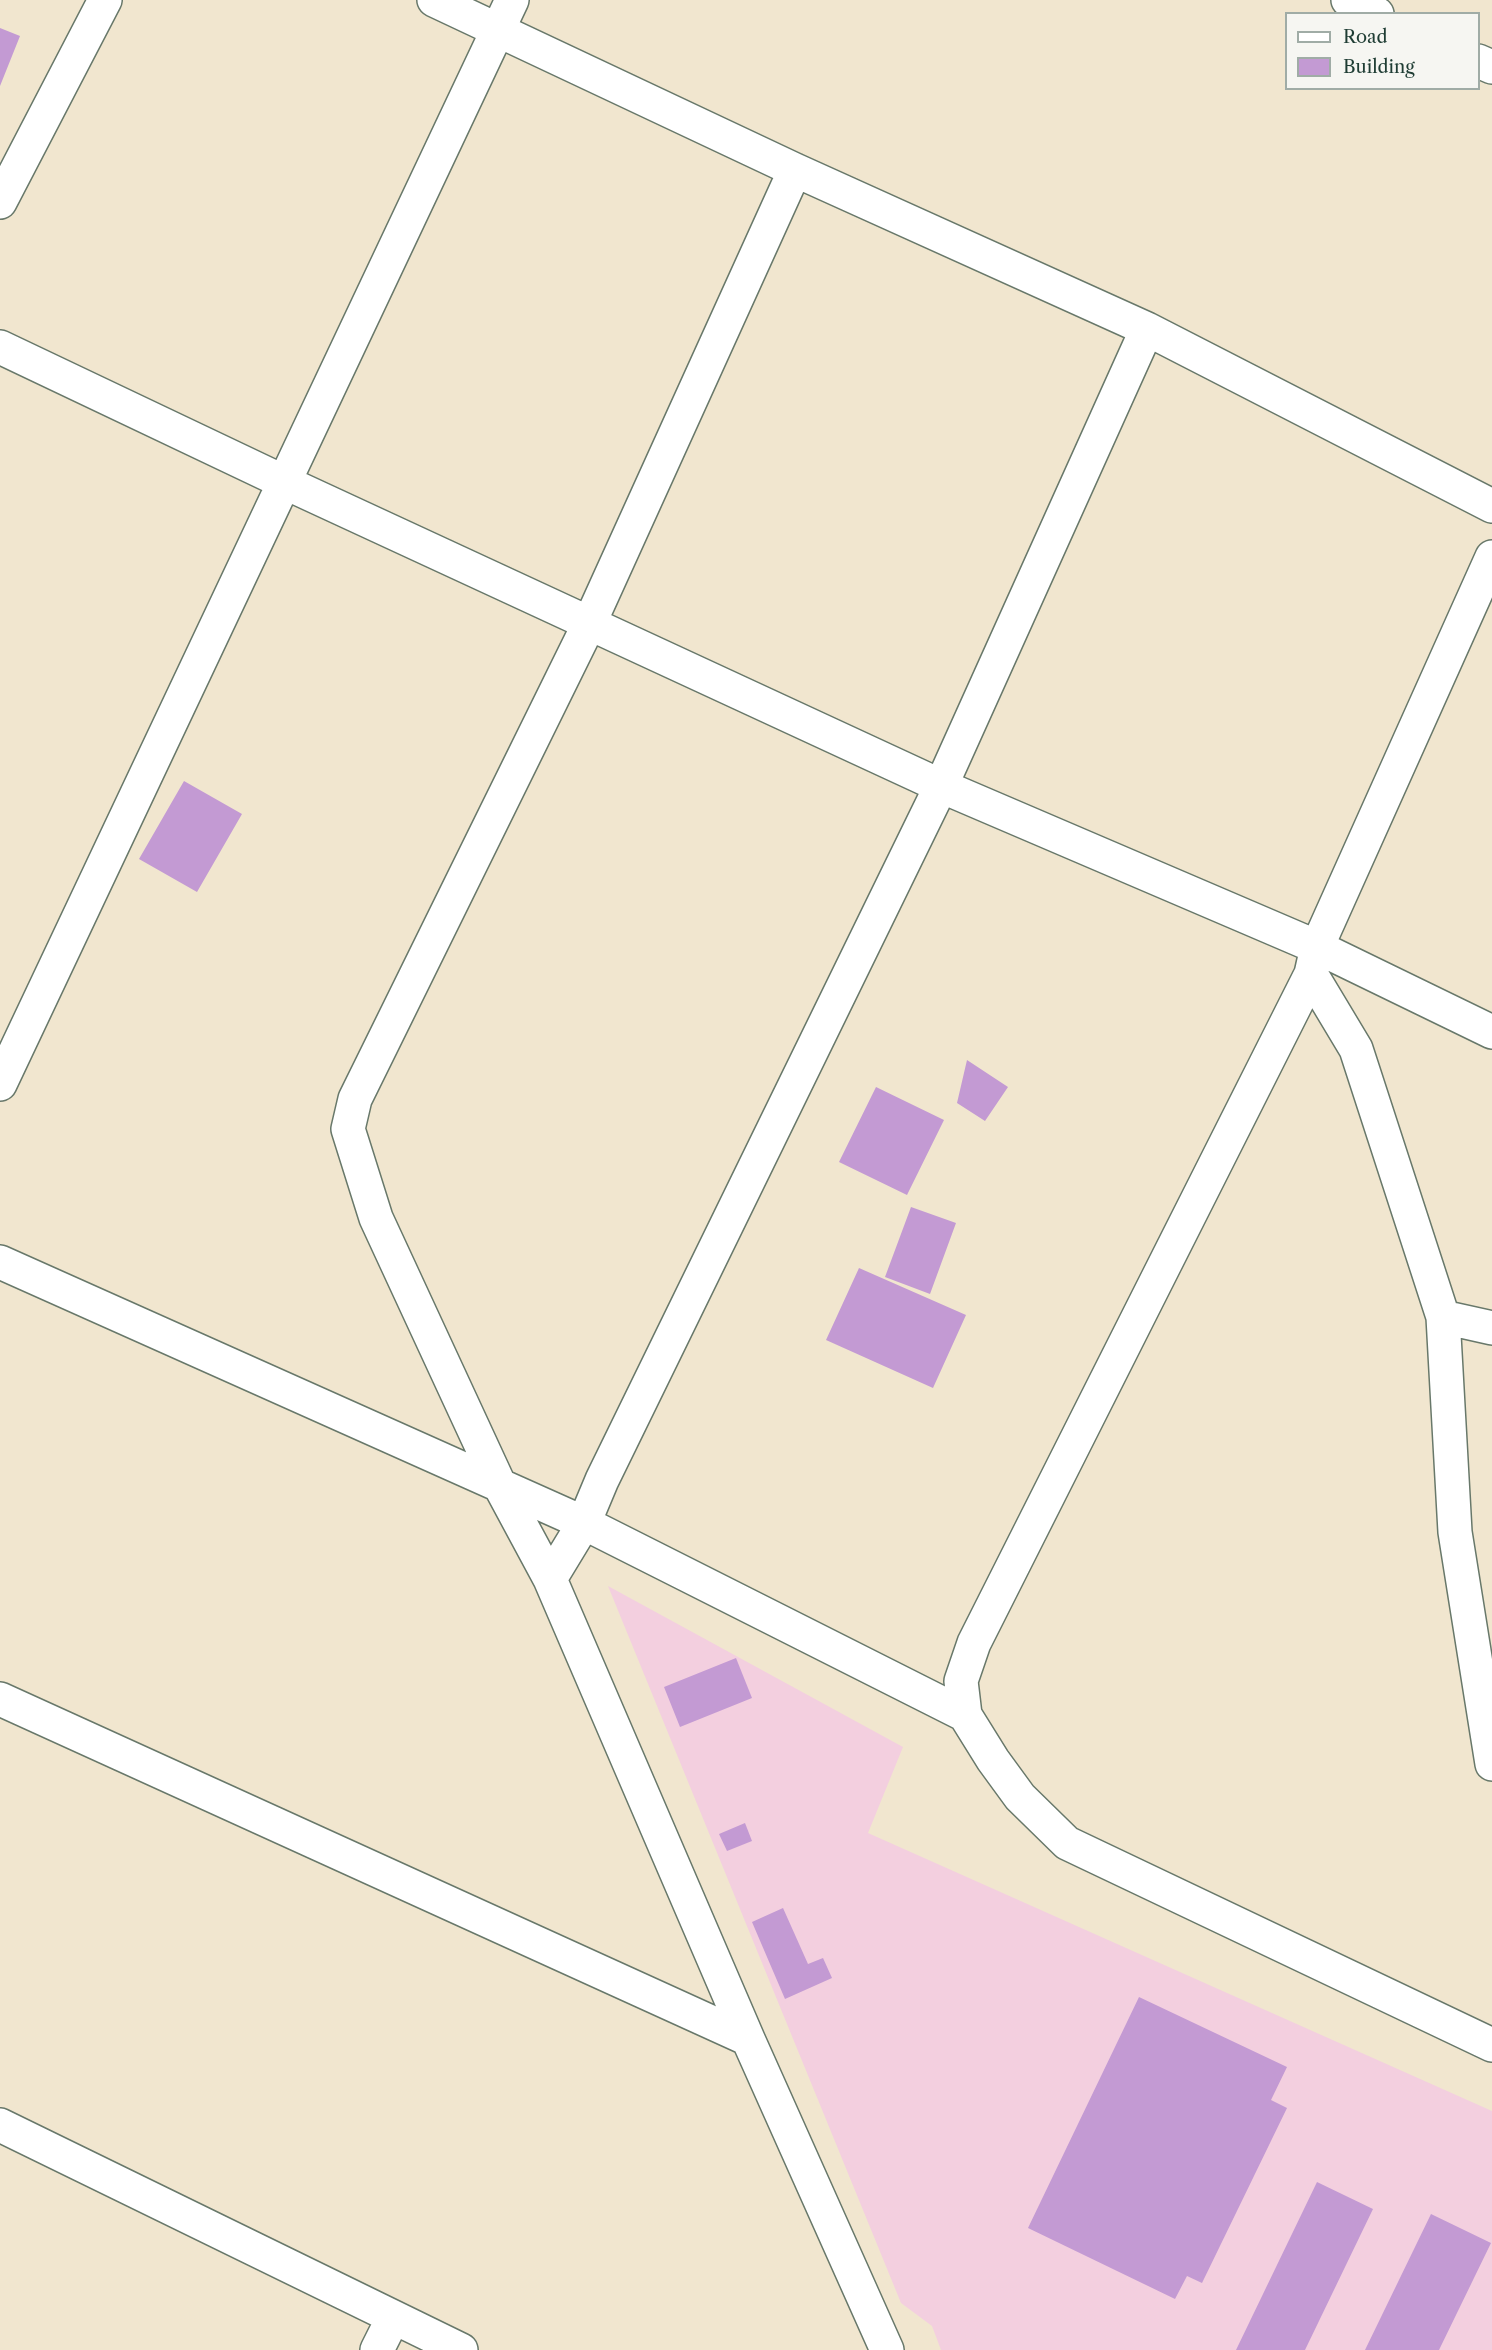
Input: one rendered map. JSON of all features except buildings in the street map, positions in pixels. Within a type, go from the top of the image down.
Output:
[{"type":"street","points":[[0,202],[105,0]]},
{"type":"street","points":[[434,0],[497,32],[795,170],[1147,329],[1492,506]]},
{"type":"street","points":[[0,1084],[512,0]]},
{"type":"street","points":[[1348,0],[1373,12]]},
{"type":"street","points":[[795,170],[590,622],[355,1099],[348,1129],[376,1218],[501,1486],[550,1579],[748,2038],[887,2350]]},
{"type":"street","points":[[550,1579],[584,1523],[613,1458],[941,786],[1147,329]]},
{"type":"street","points":[[0,347],[284,482],[590,622],[1314,961],[1492,1032]]},
{"type":"street","points":[[1492,557],[1314,961],[974,1643],[961,1681],[965,1716],[1020,1797],[1067,1843],[1492,2045]]},
{"type":"street","points":[[1314,961],[1356,1049],[1443,1317],[1455,1532],[1492,1764]]},
{"type":"street","points":[[0,1262],[584,1523],[965,1716]]},
{"type":"street","points":[[1443,1317],[1492,1328]]},
{"type":"street","points":[[0,1699],[748,2038]]},
{"type":"street","points":[[0,2125],[460,2350]]},
{"type":"street","points":[[377,2350],[393,2318]]},
{"type":"shaded area","points":[[608,1586],[903,1747],[868,1833],[1492,2111],[1492,2350],[941,2350],[932,2326],[901,2303]]}]
